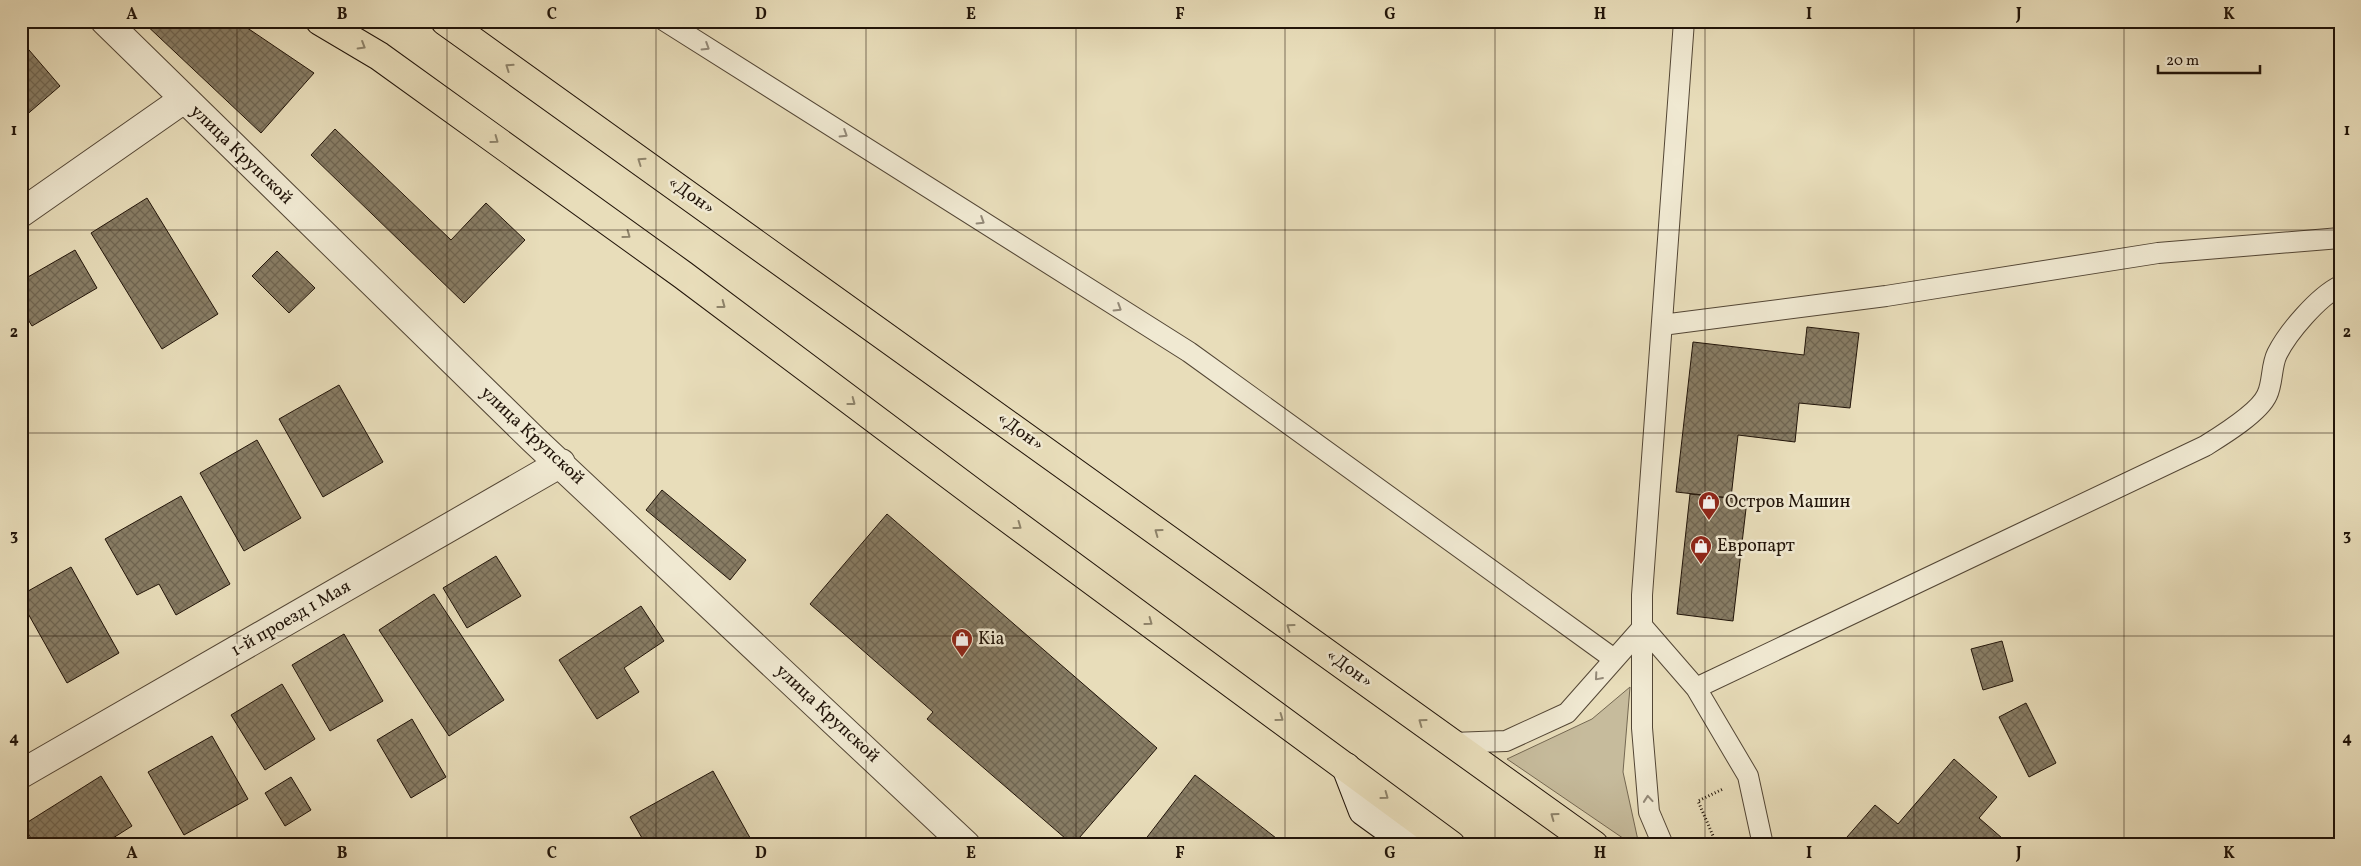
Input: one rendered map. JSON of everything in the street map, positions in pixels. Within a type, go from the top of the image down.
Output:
[{"type":"highway","points":[[320,21],[378,56],[683,275],[979,497],[1451,845]]},
{"type":"highway","name":"«Дон»","points":[[445,21],[1594,845]]},
{"type":"street","name":"улица Крупской","points":[[105,21],[561,463],[966,845]]},
{"type":"street","points":[[21,213],[184,99]]},
{"type":"street","name":"1-й проезд 1 Мая","points":[[21,774],[561,463]]},
{"type":"street","points":[[1346,767],[1363,811],[1410,845]]},
{"type":"lane","points":[[665,21],[1189,352],[1614,658]]},
{"type":"lane","points":[[1663,845],[1649,812],[1642,728],[1642,595],[1684,21]]},
{"type":"lane","points":[[1662,325],[1886,296],[2158,253],[2340,238]]},
{"type":"lane","points":[[1696,688],[2205,446],[2238,425],[2267,396],[2277,354],[2302,319],[2333,290],[2340,286]]},
{"type":"lane","points":[[1452,743],[1506,741],[1567,713],[1614,658],[1643,628]]},
{"type":"lane","points":[[1643,628],[1696,688],[1748,776],[1763,845]]},
{"type":"path","points":[[1698,801],[1717,845]]},
{"type":"shaded area","points":[[1630,687],[1623,772],[1639,845],[1633,845],[1507,759],[1592,719]]},
{"type":"building","points":[[142,21],[237,21],[314,73],[261,133]]},
{"type":"building","points":[[23,43],[60,86],[24,117],[21,113]]},
{"type":"building","points":[[335,129],[451,240],[486,203],[525,240],[464,303],[311,155]]},
{"type":"building","points":[[147,198],[218,314],[162,349],[91,233]]},
{"type":"building","points":[[75,250],[97,288],[32,326],[21,308],[21,281]]},
{"type":"building","points":[[277,251],[315,288],[289,313],[252,276]]},
{"type":"building","points":[[1807,327],[1859,333],[1850,408],[1799,403],[1795,442],[1738,435],[1731,498],[1676,492],[1693,342],[1804,355]]},
{"type":"building","points":[[339,385],[383,462],[323,497],[279,419]]},
{"type":"building","points":[[257,440],[301,518],[244,551],[200,473]]},
{"type":"building","points":[[662,490],[746,560],[730,580],[646,510]]},
{"type":"building","points":[[1690,494],[1747,500],[1733,621],[1677,614]]},
{"type":"building","points":[[181,496],[230,584],[176,615],[159,584],[137,595],[105,539]]},
{"type":"building","name":"Kia","points":[[887,514],[1157,748],[1073,845],[927,719],[933,712],[810,604]]},
{"type":"building","points":[[496,556],[521,596],[467,628],[443,588]]},
{"type":"building","points":[[71,567],[119,653],[67,683],[21,601],[21,595]]},
{"type":"building","points":[[434,594],[504,700],[449,736],[379,630]]},
{"type":"building","points":[[641,606],[664,641],[624,668],[639,692],[597,719],[559,660]]},
{"type":"building","points":[[344,634],[383,701],[330,731],[292,665]]},
{"type":"building","points":[[2002,641],[2013,681],[1983,690],[1971,649]]},
{"type":"building","points":[[282,684],[315,739],[265,770],[231,715]]},
{"type":"building","points":[[2026,703],[2056,763],[2029,777],[1999,717]]},
{"type":"building","points":[[412,719],[446,777],[411,798],[377,740]]},
{"type":"building","points":[[212,736],[248,799],[184,835],[148,772]]},
{"type":"building","points":[[1954,759],[1997,797],[1979,818],[2010,845],[1840,845],[1875,805],[1898,824]]},
{"type":"building","points":[[713,771],[754,845],[646,845],[630,817]]},
{"type":"building","points":[[1195,775],[1285,845],[1141,845]]},
{"type":"building","points":[[101,776],[132,826],[102,845],[35,845],[23,825]]},
{"type":"building","points":[[291,777],[311,810],[285,826],[265,793]]},
{"type":"place","name":"Остров Машин","points":[[1709,521]]},
{"type":"place","name":"Европарт","points":[[1701,565]]},
{"type":"place","name":"Kia","points":[[962,658]]}]
